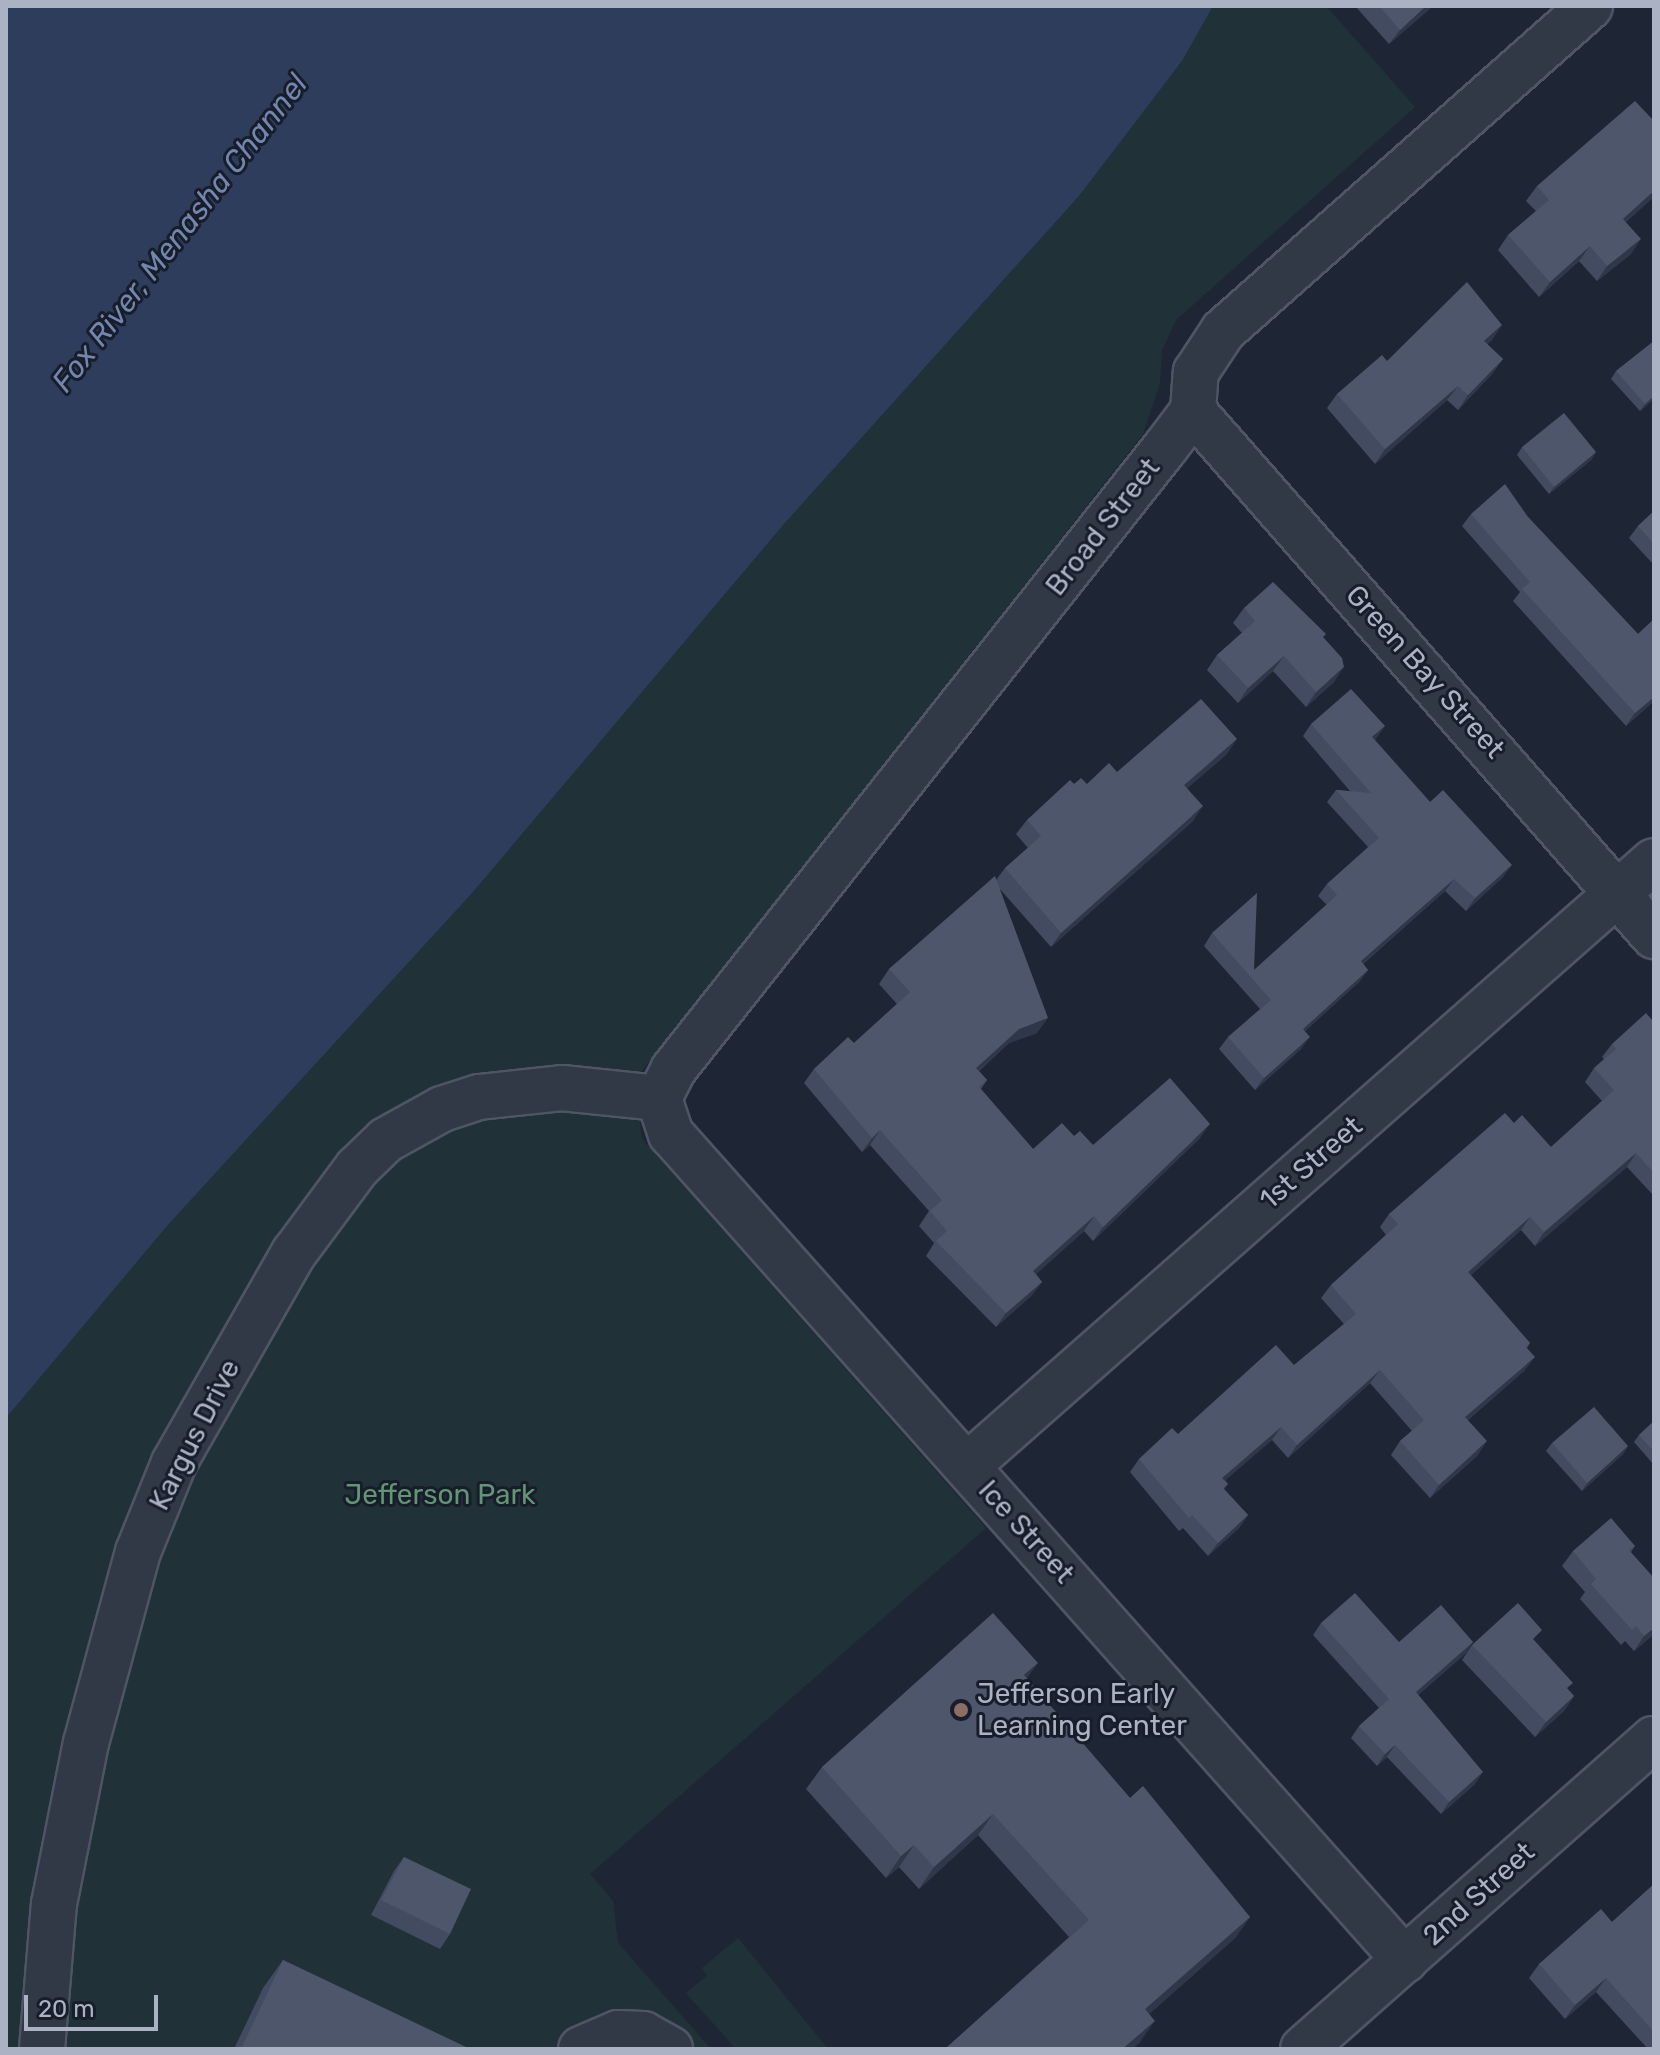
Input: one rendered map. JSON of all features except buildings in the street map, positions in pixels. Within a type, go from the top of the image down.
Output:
[{"type":"street","points":[[1193,411],[1196,372],[1223,331],[1590,6]]},
{"type":"street","name":"Green Bay Street","points":[[1193,411],[1654,936]]},
{"type":"street","name":"Broad Street","points":[[659,1098],[673,1070],[1193,411]]},
{"type":"street","name":"1st Street","points":[[967,1466],[1654,861]]},
{"type":"street","name":"Kargus Drive","points":[[42,2049],[54,1904],[86,1743],[138,1552],[174,1463],[294,1253],[357,1168],[386,1140],[442,1109],[479,1097],[562,1088],[659,1098]]},
{"type":"street","name":"Ice Street","points":[[659,1098],[671,1134],[1405,1960]]},
{"type":"street","name":"2nd Street","points":[[1303,2049],[1654,1739]]},
{"type":"street","points":[[581,2049],[618,2033],[643,2034],[670,2049]]},
{"type":"green space","name":"Jefferson Park","points":[[1213,6],[1326,6],[1415,107],[1176,320],[1162,350],[1160,383],[1143,434],[634,1081],[642,1139],[986,1528],[590,1874],[613,1901],[618,1943],[711,2049],[6,2049],[6,1418],[167,1226],[473,892],[784,524],[1079,196],[1182,61]]},
{"type":"green space","points":[[738,1938],[828,2049],[736,2049],[686,1993],[707,1976],[702,1968]]},
{"type":"water","name":"Fox River, Menasha Channel","points":[[6,6],[1213,6],[1182,61],[1079,196],[784,524],[473,892],[167,1226],[6,1418]]},
{"type":"place","name":"Jefferson Early Learning Center","points":[[961,1710]]}]
